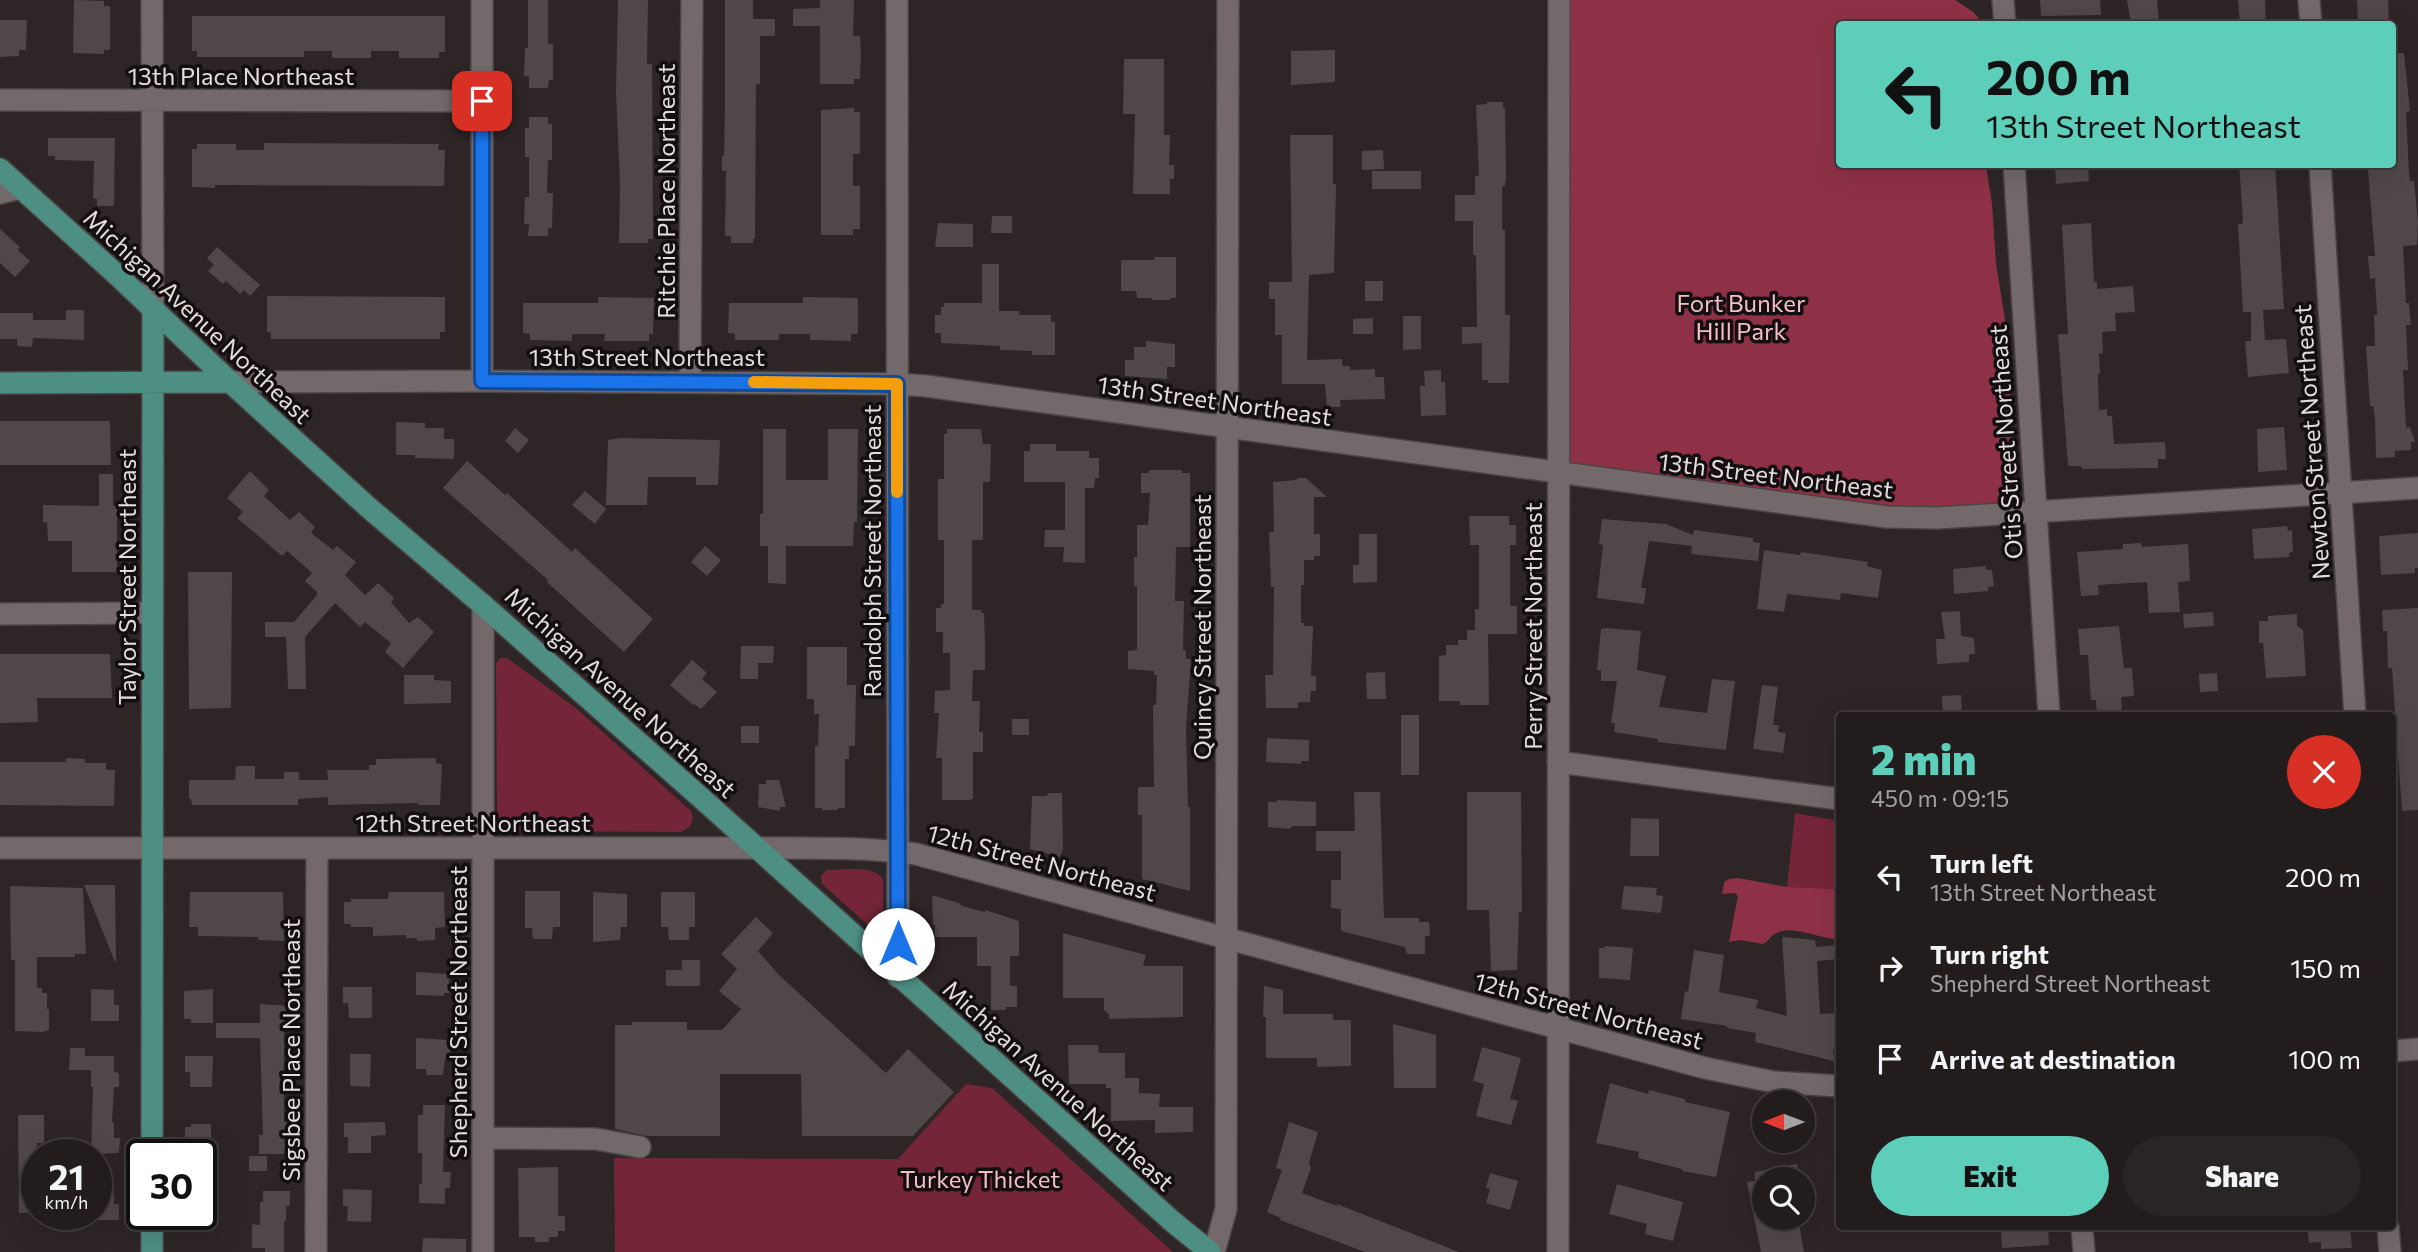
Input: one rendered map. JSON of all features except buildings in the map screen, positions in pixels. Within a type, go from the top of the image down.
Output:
[{"type":"main road","name":"Michigan Avenue Northeast","points":[[0,169],[10,190],[153,309],[230,383],[369,508],[483,604],[1183,1231],[1212,1252]]},
{"type":"main road","name":"Taylor Street Northeast","points":[[152,1139],[153,309]]},
{"type":"main road","name":"13th Street Northeast","points":[[0,383],[230,383]]},
{"type":"main road","points":[[152,1230],[152,1252]]},
{"type":"street","name":"Taylor Street Northeast","points":[[152,0],[153,309]]},
{"type":"street","points":[[482,0],[482,381]]},
{"type":"street","name":"Ritchie Place Northeast","points":[[690,382],[692,0]]},
{"type":"street","name":"Randolph Street Northeast","points":[[897,0],[898,977]]},
{"type":"street","name":"Quincy Street Northeast","points":[[1212,1252],[1226,1209],[1228,0]]},
{"type":"street","name":"Perry Street Northeast","points":[[1558,1252],[1559,0]]},
{"type":"street","points":[[2004,0],[2005,21]]},
{"type":"street","points":[[2309,0],[2311,21]]},
{"type":"street","name":"13th Place Northeast","points":[[0,100],[482,101]]},
{"type":"street","name":"Otis Street Northeast","points":[[2014,168],[2049,712]]},
{"type":"street","name":"Newton Street Northeast","points":[[2320,168],[2355,712]]},
{"type":"street","name":"13th Street Northeast","points":[[230,383],[482,381],[897,384],[1887,517],[1937,518],[2418,488]]},
{"type":"street","name":"Shepherd Street Northeast","points":[[483,604],[483,1252]]},
{"type":"street","points":[[0,614],[152,614]]},
{"type":"street","points":[[1558,762],[1836,799]]},
{"type":"street","name":"12th Street Northeast","points":[[0,848],[757,848],[864,849],[916,854],[1747,1078],[1801,1085],[1836,1086]]},
{"type":"street","name":"Sigsbee Place Northeast","points":[[316,1252],[317,848]]},
{"type":"street","points":[[2396,1051],[2418,1049]]},
{"type":"street","points":[[483,1138],[596,1139],[640,1147]]},
{"type":"street","points":[[2082,1230],[2084,1252]]},
{"type":"street","points":[[2388,1230],[2390,1252]]},
{"type":"green space","name":"Fort Bunker Hill Park","points":[[1566,0],[1955,0],[1972,11],[1979,21],[1836,21],[1836,168],[1986,168],[1996,264],[2008,338],[2012,432],[2017,472],[2012,494],[2003,502],[1943,508],[1886,508],[1568,466]]},
{"type":"green space","points":[[500,658],[507,658],[576,708],[691,811],[693,819],[690,827],[681,832],[497,829],[496,664]]},
{"type":"green space","points":[[1795,813],[1836,820],[1836,889],[1787,887]]},
{"type":"green space","points":[[858,869],[879,875],[883,880],[883,920],[880,926],[870,927],[822,884],[821,876],[826,870]]},
{"type":"green space","points":[[1738,878],[1787,887],[1836,889],[1836,939],[1791,930],[1776,933],[1763,944],[1740,940],[1729,942],[1738,896],[1735,893],[1722,894],[1724,882]]},
{"type":"green space","name":"Turkey Thicket","points":[[966,1084],[992,1088],[1173,1252],[615,1252],[614,1158],[898,1159]]},
{"type":"slow traffic","points":[[754,382],[897,384],[897,492]]},
{"type":"route","points":[[482,101],[482,381],[897,384],[898,944]]}]
